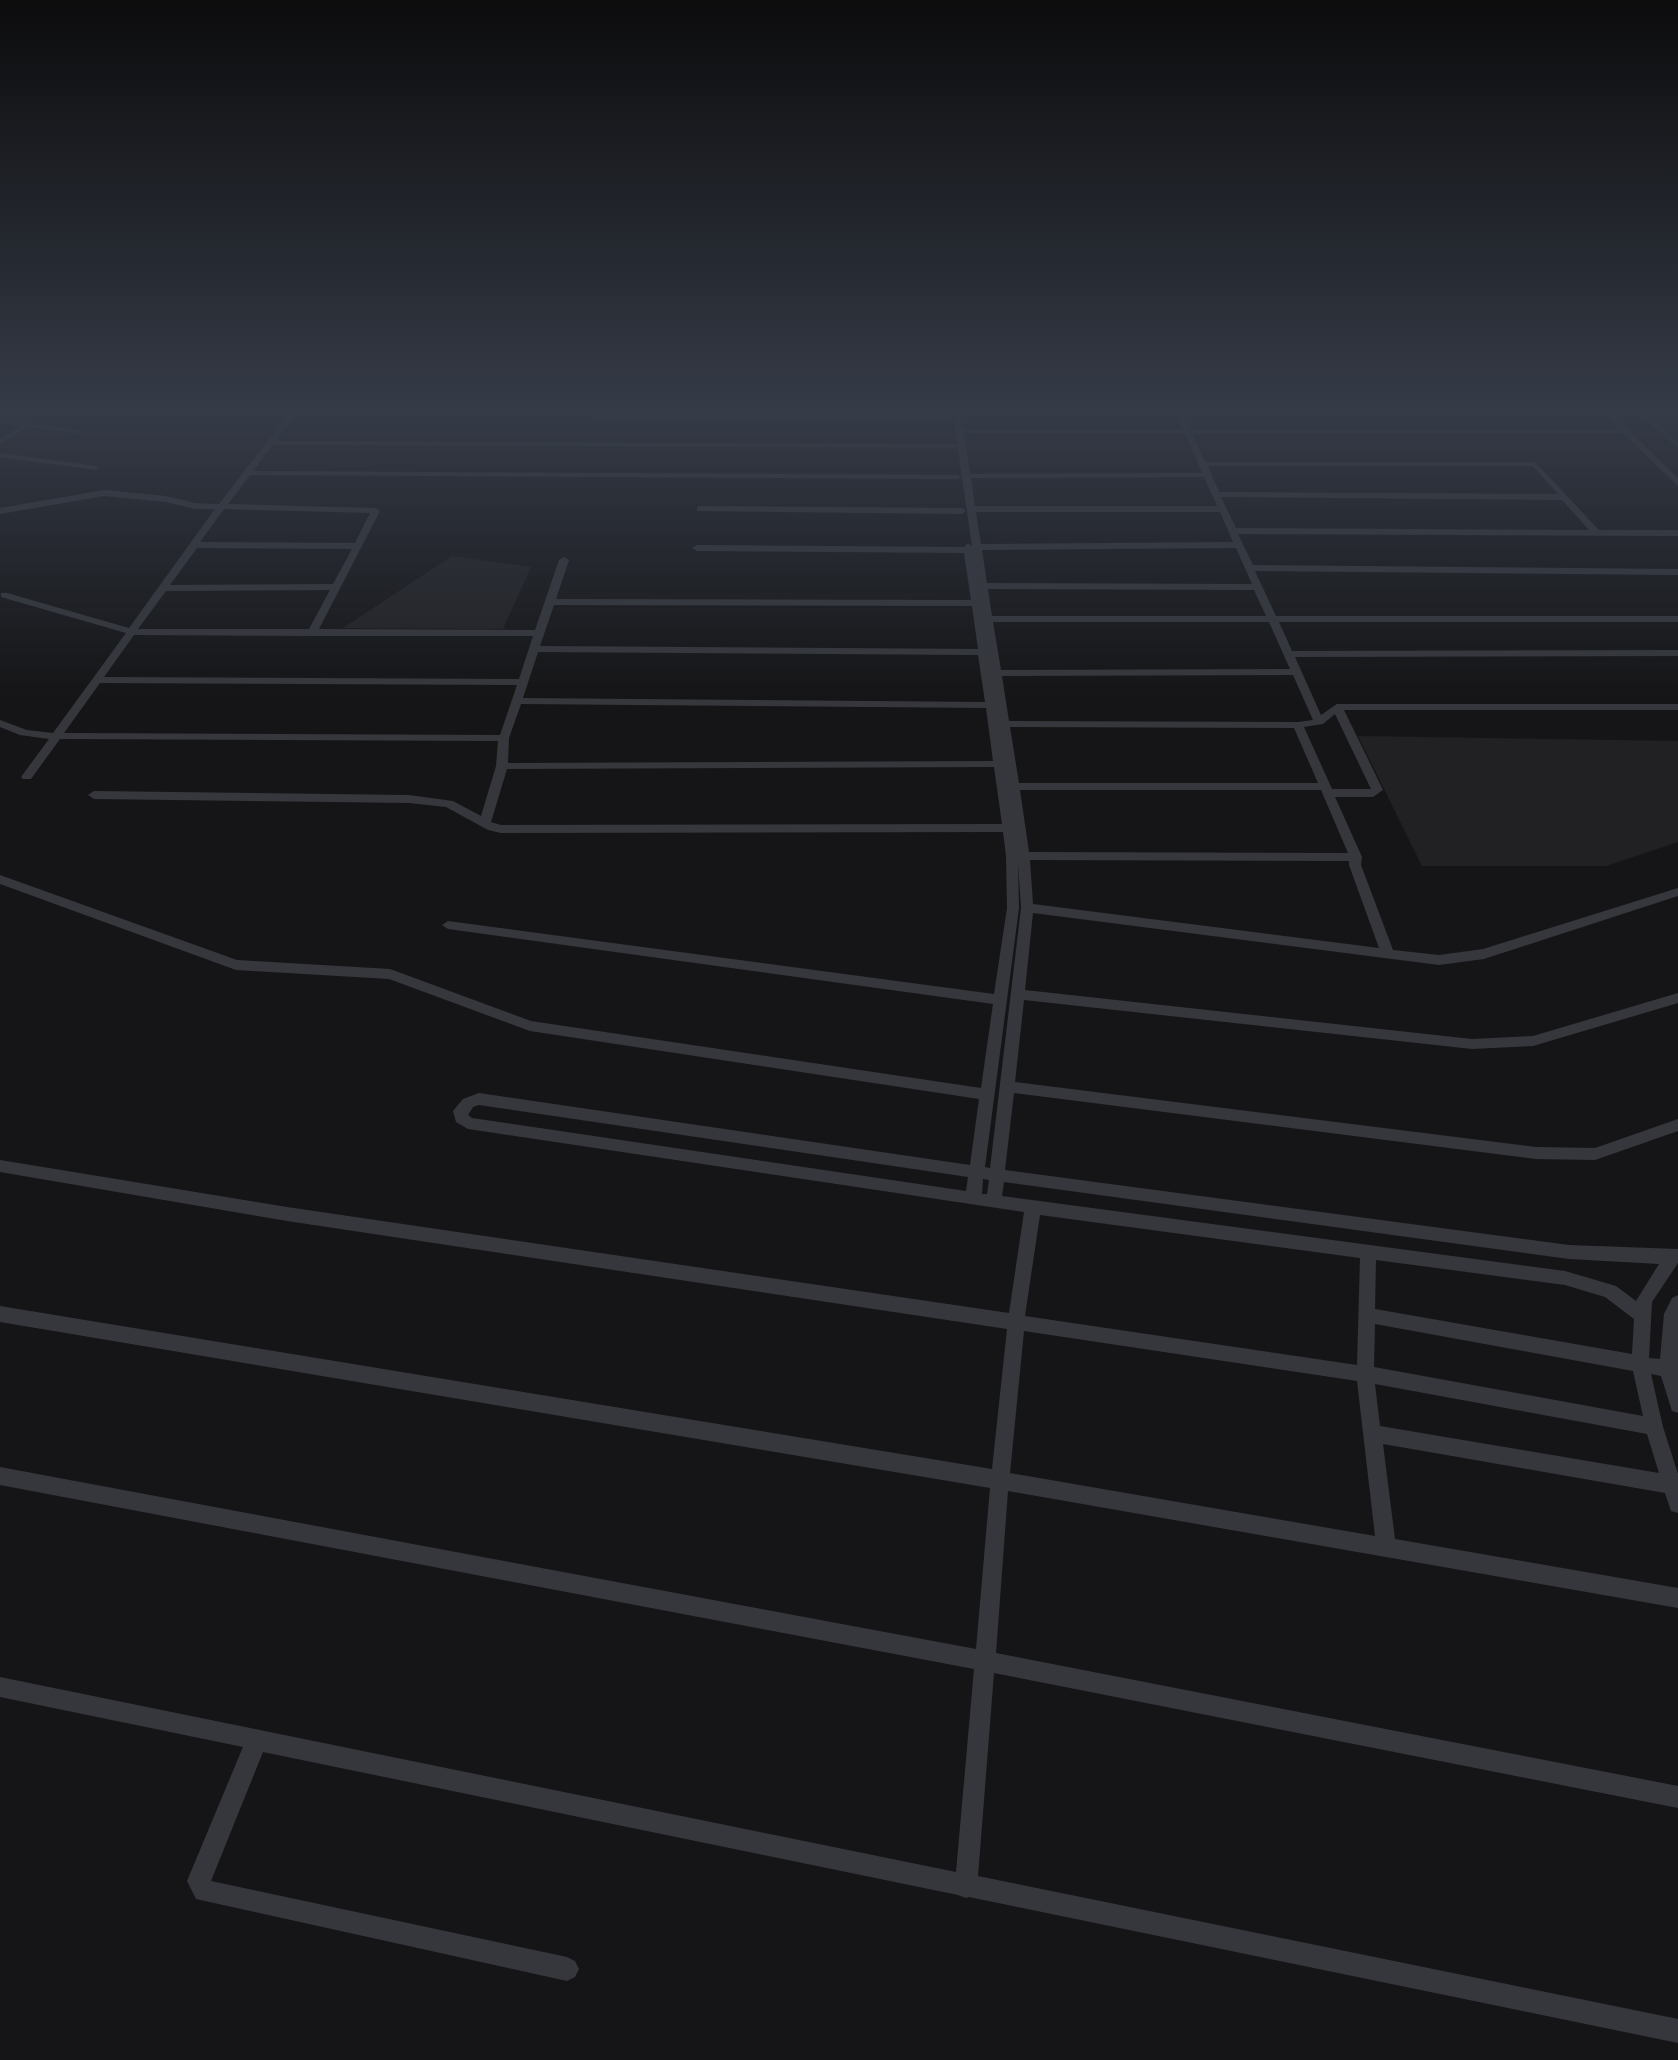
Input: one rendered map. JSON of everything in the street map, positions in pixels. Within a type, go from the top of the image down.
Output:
[{"type":"street","points":[[0,511],[40,504]]},
{"type":"street","points":[[187,504],[376,511],[312,633]]},
{"type":"street","points":[[966,504],[973,548],[975,603],[984,622],[997,673],[1024,856],[1018,994],[994,1202]]},
{"type":"street","points":[[1219,504],[1319,722]]},
{"type":"street","points":[[1571,504],[1597,533]]},
{"type":"street","points":[[27,777],[166,588],[222,506]]},
{"type":"street","points":[[700,509],[1221,509]]},
{"type":"street","points":[[1231,531],[1678,533]]},
{"type":"street","points":[[196,545],[359,546]]},
{"type":"street","points":[[697,548],[1238,545]]},
{"type":"street","points":[[973,548],[984,586],[983,652],[1012,856],[1022,897],[1002,1000],[973,1199]]},
{"type":"street","points":[[485,823],[502,766],[504,738],[564,560]]},
{"type":"street","points":[[1248,568],[1678,572]]},
{"type":"street","points":[[984,586],[1256,587]]},
{"type":"street","points":[[166,588],[335,587]]},
{"type":"street","points":[[4,595],[133,632],[539,633]]},
{"type":"street","points":[[550,602],[975,603]]},
{"type":"street","points":[[984,622],[1678,622]]},
{"type":"street","points":[[534,649],[983,652]]},
{"type":"street","points":[[1287,654],[1678,653]]},
{"type":"street","points":[[997,673],[1295,672]]},
{"type":"street","points":[[98,680],[523,682]]},
{"type":"street","points":[[517,701],[990,705]]},
{"type":"street","points":[[1005,724],[1298,725],[1319,722],[1337,707],[1678,707]]},
{"type":"street","points":[[1014,786],[1373,793],[1377,790],[1337,707]]},
{"type":"street","points":[[0,723],[24,733],[57,736],[504,738]]},
{"type":"street","points":[[1298,725],[1356,857],[1355,865],[1388,954]]},
{"type":"street","points":[[502,766],[999,764]]},
{"type":"street","points":[[94,795],[409,799],[449,804],[501,829],[1008,828]]},
{"type":"street","points":[[1024,856],[1356,857]]},
{"type":"street","points":[[0,879],[236,965],[390,974],[530,1026],[989,1095]]},
{"type":"street","points":[[1022,897],[1439,960],[1484,954],[1678,892]]},
{"type":"street","points":[[448,925],[1002,1000]]},
{"type":"street","points":[[1018,994],[1472,1044],[1533,1041],[1678,998]]},
{"type":"street","points":[[1007,1087],[1536,1153],[1595,1154],[1678,1125]]},
{"type":"street","points":[[1643,1316],[1621,1298],[1597,1285],[1565,1278],[994,1202],[468,1123],[461,1118],[460,1111],[468,1103],[479,1099],[997,1175],[1569,1252],[1674,1255]]},
{"type":"street","points":[[0,1166],[302,1216],[1365,1374],[1654,1427]]},
{"type":"street","points":[[966,1887],[1000,1480],[1016,1321],[1033,1207]]},
{"type":"street","points":[[1368,1250],[1365,1374],[1386,1547]]},
{"type":"street","points":[[1674,1255],[1644,1300],[1640,1363],[1654,1427],[1678,1504]]},
{"type":"street","points":[[1678,1303],[1672,1314],[1668,1369],[1678,1405]]},
{"type":"street","points":[[0,1314],[1000,1480],[1678,1598]]},
{"type":"street","points":[[1366,1315],[1668,1369]]},
{"type":"street","points":[[1373,1434],[1673,1485]]},
{"type":"street","points":[[0,1476],[984,1661],[1678,1797]]},
{"type":"street","points":[[0,1687],[1678,2031]]},
{"type":"street","points":[[257,1740],[198,1881],[204,1891],[567,1969]]},
{"type":"shaded area","points":[[452,556],[531,567],[503,629],[343,628]]},
{"type":"shaded area","points":[[1358,736],[1678,741],[1678,842],[1606,866],[1422,866]]}]
